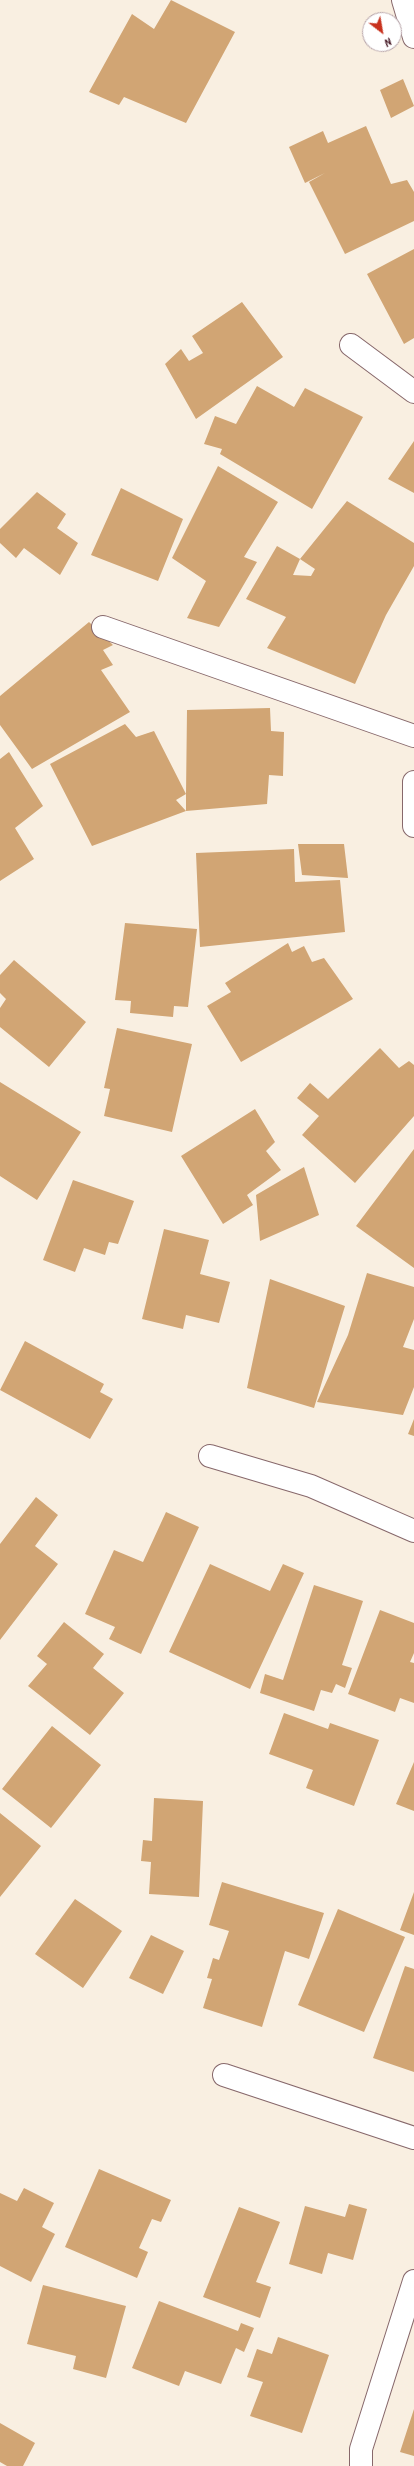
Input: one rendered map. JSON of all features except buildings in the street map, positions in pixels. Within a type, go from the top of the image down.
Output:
[{"type":"street","points":[[403,0],[414,37]]},
{"type":"street","points":[[351,345],[414,392]]},
{"type":"street","points":[[103,627],[414,736]]},
{"type":"street","points":[[414,782],[414,826]]},
{"type":"street","points":[[210,1456],[311,1486],[414,1531]]},
{"type":"street","points":[[224,2075],[414,2138]]},
{"type":"street","points":[[360,2466],[361,2449],[414,2281]]}]
